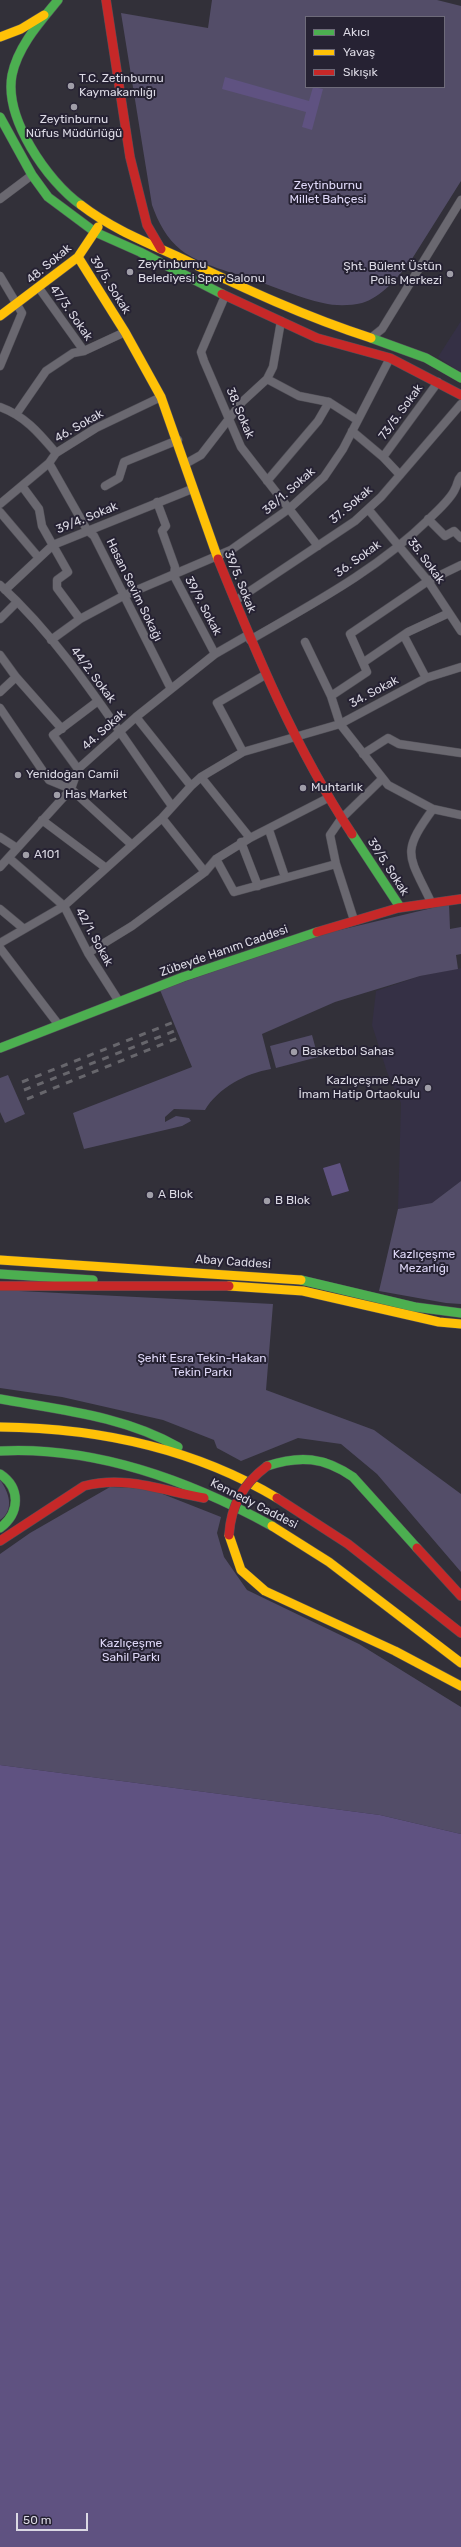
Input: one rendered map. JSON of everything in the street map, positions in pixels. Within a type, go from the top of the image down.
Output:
[{"type":"main road","points":[[58,0],[25,45],[16,63],[11,85],[12,101],[33,148],[53,180],[78,203],[102,219],[161,250],[257,296],[315,320],[412,351],[461,378]]},
{"type":"main road","points":[[106,0],[131,164],[147,225],[161,250]]},
{"type":"main road","points":[[0,37],[21,29],[47,14]]},
{"type":"main road","points":[[1,122],[32,175],[56,204],[95,232],[140,252],[225,296],[317,338],[390,358],[461,395]]},
{"type":"main road","name":"48. Sokak","points":[[0,316],[16,306],[78,257],[102,219]]},
{"type":"main road","name":"39/5. Sokak","points":[[78,257],[125,332],[161,397],[178,440],[192,489],[217,558],[236,601],[265,675],[328,798],[341,819],[366,853],[400,907]]},
{"type":"main road","name":"Zübeyde Hanım Caddesi","points":[[0,1048],[118,1000],[245,955],[400,907],[430,900],[461,899]]},
{"type":"main road","name":"Abay Caddesi","points":[[0,1260],[296,1279],[415,1306],[461,1313]]},
{"type":"main road","points":[[0,1274],[91,1279],[141,1286]]},
{"type":"main road","name":"Abay Caddesi","points":[[0,1286],[230,1286],[303,1291],[439,1322],[461,1324]]},
{"type":"main road","points":[[0,1399],[110,1421],[149,1432],[171,1442],[200,1463]]},
{"type":"main road","name":"Kennedy Caddesi","points":[[0,1426],[56,1427],[116,1436],[148,1444],[200,1463],[258,1488],[310,1518],[461,1633]]},
{"type":"main road","name":"Kennedy Caddesi","points":[[0,1451],[28,1451],[95,1459],[168,1478],[219,1497],[300,1542],[461,1663]]},
{"type":"main road","points":[[461,1596],[353,1477],[340,1467],[303,1456],[267,1466],[252,1478],[239,1493],[231,1513],[229,1535],[236,1560],[241,1570],[265,1591],[402,1654],[461,1686]]},
{"type":"main road","points":[[0,1474],[5,1476],[13,1486],[17,1497],[13,1516],[0,1528]]},
{"type":"main road","points":[[0,1541],[84,1486],[97,1482],[112,1479],[132,1481],[188,1495],[219,1497]]},
{"type":"street","points":[[0,199],[32,175]]},
{"type":"street","points":[[372,337],[382,329],[461,200]]},
{"type":"street","points":[[0,276],[22,314],[0,366]]},
{"type":"street","name":"47/3. Sokak","points":[[39,288],[84,351]]},
{"type":"street","name":"38. Sokak","points":[[225,296],[201,352],[230,417],[241,447],[290,508],[318,546]]},
{"type":"street","points":[[185,464],[200,455],[242,402],[267,379],[273,367],[281,321]]},
{"type":"street","points":[[17,413],[46,371],[73,353],[84,351],[125,332]]},
{"type":"street","name":"38/1. Sokak","points":[[51,640],[80,619],[123,596],[217,558],[231,550],[290,508],[324,477],[352,432],[390,358]]},
{"type":"street","points":[[267,379],[299,396],[329,402],[357,420]]},
{"type":"street","name":"73/5. Sokak","points":[[383,457],[438,382]]},
{"type":"street","name":"46. Sokak","points":[[0,504],[48,463],[56,453],[96,428],[161,397]]},
{"type":"street","points":[[267,481],[318,422],[329,402]]},
{"type":"street","name":"37. Sokak","points":[[236,601],[318,546],[368,509],[400,475],[461,404]]},
{"type":"street","points":[[0,407],[17,413],[35,428],[56,453]]},
{"type":"street","points":[[352,432],[383,457],[400,475]]},
{"type":"street","points":[[105,486],[119,478],[124,462],[178,440]]},
{"type":"street","name":"Hasan Sevim Sokağı","points":[[48,463],[87,530],[94,536],[171,689]]},
{"type":"street","name":"36. Sokak","points":[[249,637],[334,591],[368,569],[428,519],[455,490],[458,479],[461,476]]},
{"type":"street","points":[[22,486],[39,509],[42,526],[53,545],[56,554],[68,572],[57,580],[56,588],[80,619]]},
{"type":"street","name":"39/4. Sokak","points":[[3,588],[53,545],[87,530],[192,489]]},
{"type":"street","name":"39/9. Sokak","points":[[158,502],[166,526],[162,531],[175,567],[174,576],[215,654]]},
{"type":"street","name":"35. Sokak","points":[[368,509],[428,581],[461,630]]},
{"type":"street","points":[[0,512],[39,558]]},
{"type":"street","points":[[428,519],[445,536],[454,531],[461,538]]},
{"type":"street","points":[[331,696],[367,672],[364,662],[350,634],[428,581],[461,565]]},
{"type":"street","name":"44/2. Sokak","points":[[3,588],[51,640],[98,701],[119,733],[172,806]]},
{"type":"street","points":[[0,619],[17,602]]},
{"type":"street","points":[[364,662],[404,636],[449,614]]},
{"type":"street","points":[[404,636],[426,678]]},
{"type":"street","name":"44. Sokak","points":[[0,867],[71,789],[78,769],[136,717],[215,654],[249,637]]},
{"type":"street","points":[[305,642],[331,696],[340,724],[382,779],[388,785],[433,809],[461,815]]},
{"type":"street","points":[[0,655],[16,678],[62,729]]},
{"type":"street","name":"34. Sokak","points":[[0,943],[64,906],[162,818],[201,777],[243,752],[340,724],[426,678],[461,668]]},
{"type":"street","points":[[243,752],[217,703],[265,675]]},
{"type":"street","points":[[0,692],[16,678]]},
{"type":"street","points":[[78,769],[53,735],[98,701]]},
{"type":"street","points":[[1,711],[49,780],[71,789],[132,845]]},
{"type":"street","points":[[136,717],[191,786]]},
{"type":"street","points":[[363,754],[388,738],[399,744],[461,753]]},
{"type":"street","points":[[201,777],[250,838]]},
{"type":"street","points":[[354,920],[336,864],[330,835],[341,819],[382,779]]},
{"type":"street","points":[[88,952],[132,926],[205,872],[216,858],[242,842],[269,830],[328,798]]},
{"type":"street","points":[[430,900],[410,858],[413,836],[433,809]]},
{"type":"street","points":[[162,818],[205,872]]},
{"type":"street","points":[[42,820],[106,868]]},
{"type":"street","points":[[269,830],[285,877]]},
{"type":"street","points":[[0,837],[17,848]]},
{"type":"street","points":[[242,842],[258,886]]},
{"type":"street","name":"42/1. Sokak","points":[[9,858],[64,906],[88,952],[118,1000]]},
{"type":"street","points":[[216,858],[234,892],[336,864]]},
{"type":"street","points":[[0,909],[24,929]]},
{"type":"street","points":[[0,948],[58,1024]]},
{"type":"shaded area","points":[[225,77],[309,101],[313,88],[323,89],[312,130],[302,127],[306,112],[222,89]]},
{"type":"shaded area","points":[[461,321],[461,373],[438,357]]},
{"type":"shaded area","name":"Kazlıçeşme Abay İmam Hatip Ortaokulu","points":[[461,968],[461,1181],[432,1203],[398,1209],[401,1103],[387,1072],[372,1025],[376,991],[420,976]]},
{"type":"shaded area","points":[[340,1163],[349,1191],[332,1196],[323,1168]]},
{"type":"shaded area","points":[[0,1765],[380,1815],[461,1834],[461,2547],[0,2547]]},
{"type":"green space","name":"Zeytinburnu Millet Bahçesi","points":[[212,0],[437,0],[461,6],[461,181],[410,262],[383,292],[362,303],[347,305],[328,304],[306,298],[198,260],[189,256],[171,241],[157,218],[152,205],[121,13],[208,28]]},
{"type":"green space","points":[[449,904],[450,929],[461,927],[461,954],[456,955],[458,969],[420,976],[335,1002],[262,1034],[271,1069],[252,1074],[225,1088],[217,1095],[205,1110],[174,1109],[165,1117],[165,1122],[176,1116],[189,1118],[191,1121],[182,1126],[84,1149],[73,1113],[192,1067],[160,990],[319,935]]},
{"type":"green space","name":"Basketbol Sahas","points":[[312,1035],[318,1057],[276,1068],[270,1046]]},
{"type":"green space","points":[[8,1075],[25,1114],[5,1123],[0,1112],[0,1078]]},
{"type":"green space","name":"Kazlıçeşme Mezarlığı","points":[[461,1181],[461,1304],[446,1303],[379,1291],[398,1209],[432,1203]]},
{"type":"green space","name":"Şehit Esra Tekin-Hakan Tekin Parkı","points":[[0,1290],[273,1304],[266,1390],[374,1430],[461,1494],[461,1572],[377,1474],[341,1444],[298,1438],[241,1461],[217,1448],[214,1440],[163,1420],[62,1397],[0,1388]]},
{"type":"green space","points":[[0,1480],[8,1495],[9,1506],[5,1516],[0,1520]]},
{"type":"green space","name":"Kazlıçeşme Sahil Parkı","points":[[110,1487],[150,1489],[221,1517],[217,1533],[224,1557],[247,1590],[359,1644],[461,1707],[461,1834],[380,1815],[0,1765],[0,1554],[30,1533]]},
{"type":"railway","points":[[22,1082],[174,1022]]},
{"type":"railway","points":[[24,1090],[177,1030]]},
{"type":"railway","points":[[27,1099],[180,1037]]},
{"type":"traffic: fast","points":[[58,0],[24,44],[12,75],[11,92],[21,129],[42,165],[55,181],[81,205]]},
{"type":"traffic: fast","points":[[0,117],[32,175],[48,197],[95,232],[140,252],[222,294]]},
{"type":"traffic: fast","points":[[371,338],[426,358],[461,378]]},
{"type":"traffic: fast","points":[[352,834],[400,907]]},
{"type":"traffic: fast","points":[[0,1048],[183,977],[317,932]]},
{"type":"traffic: fast","points":[[0,1274],[93,1280]]},
{"type":"traffic: fast","points":[[301,1280],[415,1307],[461,1313]]},
{"type":"traffic: fast","points":[[0,1399],[69,1411],[114,1421],[157,1436],[178,1447]]},
{"type":"traffic: fast","points":[[0,1451],[36,1451],[71,1454],[141,1470],[175,1481],[208,1495],[272,1526]]},
{"type":"traffic: fast","points":[[267,1466],[279,1462],[301,1459],[322,1462],[342,1470],[353,1477],[417,1548]]},
{"type":"traffic: fast","points":[[0,1474],[12,1486],[15,1493],[14,1508],[7,1522],[0,1528]]},
{"type":"traffic: slow","points":[[0,37],[21,29],[44,15]]},
{"type":"traffic: slow","points":[[81,205],[93,214],[130,235],[229,281],[299,312],[371,338]]},
{"type":"traffic: slow","points":[[0,316],[78,257],[98,227]]},
{"type":"traffic: slow","points":[[78,257],[125,332],[161,397],[218,559]]},
{"type":"traffic: slow","points":[[0,1260],[301,1280]]},
{"type":"traffic: slow","points":[[229,1286],[303,1291],[439,1322],[461,1324]]},
{"type":"traffic: slow","points":[[0,1427],[72,1431],[143,1444],[212,1466],[277,1498]]},
{"type":"traffic: slow","points":[[272,1526],[329,1562],[461,1663]]},
{"type":"traffic: slow","points":[[229,1535],[241,1570],[265,1591],[395,1651],[461,1686]]},
{"type":"traffic: jam","points":[[106,0],[130,157],[147,225],[161,249]]},
{"type":"traffic: jam","points":[[222,294],[317,338],[390,358],[461,395]]},
{"type":"traffic: jam","points":[[218,559],[278,700],[312,768],[352,834]]},
{"type":"traffic: jam","points":[[317,932],[398,908],[461,899]]},
{"type":"traffic: jam","points":[[0,1286],[229,1286]]},
{"type":"traffic: jam","points":[[229,1535],[232,1514],[240,1496],[251,1480],[267,1466]]},
{"type":"traffic: jam","points":[[0,1541],[84,1486],[115,1482],[130,1483],[204,1498]]},
{"type":"traffic: jam","points":[[277,1498],[348,1544],[461,1633]]},
{"type":"traffic: jam","points":[[417,1548],[461,1596]]},
{"type":"place","name":"T.C. Zetinburnu Kaymakamlığı","points":[[71,86]]},
{"type":"place","name":"Zeytinburnu Nüfus Müdürlüğü","points":[[74,107]]},
{"type":"place","name":"Zeytinburnu Belediyesi Spor Salonu","points":[[130,272]]},
{"type":"place","name":"Şht. Bülent Üstün Polis Merkezi","points":[[450,274]]},
{"type":"place","name":"Yenidoğan Camii","points":[[18,775]]},
{"type":"place","name":"Muhtarlık","points":[[303,788]]},
{"type":"place","name":"Has Market","points":[[57,795]]},
{"type":"place","name":"A101","points":[[26,855]]},
{"type":"place","name":"Basketbol Sahas","points":[[294,1052]]},
{"type":"place","name":"Kazlıçeşme Abay İmam Hatip Ortaokulu","points":[[428,1088]]},
{"type":"place","name":"A Blok","points":[[150,1195]]},
{"type":"place","name":"B Blok","points":[[267,1201]]}]
